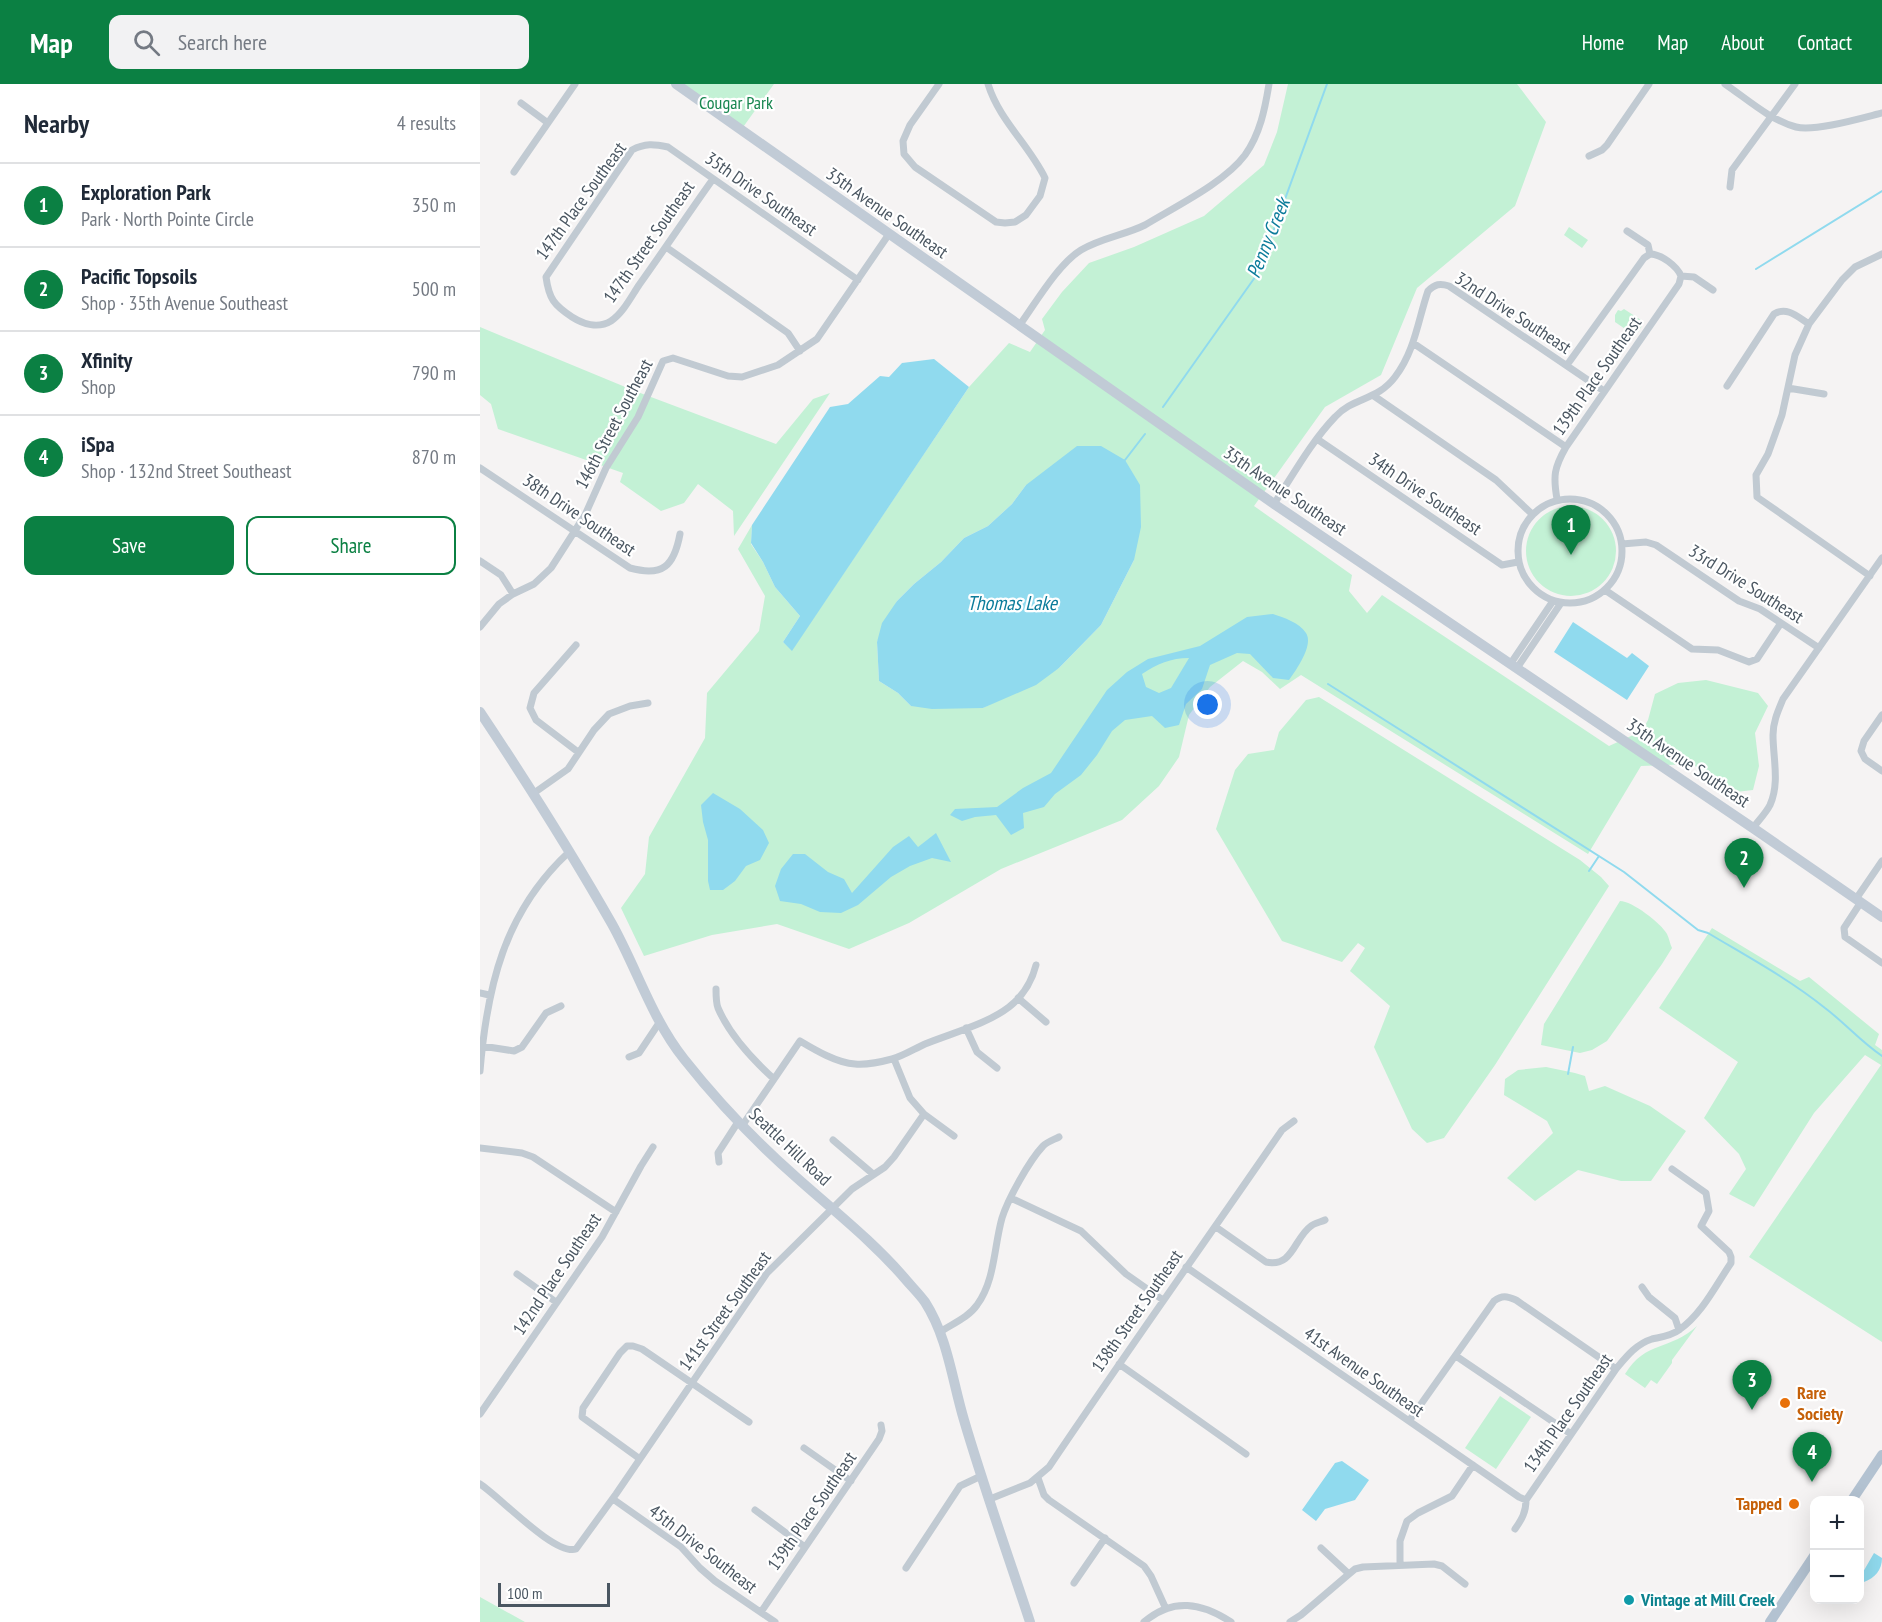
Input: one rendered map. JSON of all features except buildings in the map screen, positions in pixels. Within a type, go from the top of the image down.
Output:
[{"type":"main road","points":[[1855,1496],[1882,1456]]},
{"type":"main road","points":[[1770,1622],[1810,1563]]},
{"type":"street","points":[[514,172],[575,84]]},
{"type":"street","name":"35th Avenue Southeast","points":[[676,84],[1274,504],[1882,917]]},
{"type":"street","points":[[939,84],[910,125],[903,141],[904,154],[915,167],[996,222],[1015,222],[1026,215],[1040,196],[1045,178],[1037,162],[993,99],[988,84]]},
{"type":"street","points":[[1019,326],[1062,267],[1073,256],[1088,246],[1146,225],[1235,166],[1254,140],[1261,122],[1269,84]]},
{"type":"street","points":[[1589,156],[1607,145],[1649,84]]},
{"type":"street","points":[[1725,84],[1773,116],[1797,128],[1814,128],[1882,113]]},
{"type":"street","points":[[1730,187],[1732,170],[1795,84]]},
{"type":"street","points":[[521,103],[548,123]]},
{"type":"street","name":"35th Drive Southeast","points":[[642,145],[654,144],[668,147],[858,280]]},
{"type":"street","name":"147th Place Southeast","points":[[610,322],[587,325],[574,318],[556,305],[548,294],[546,277],[632,150],[642,145]]},
{"type":"street","name":"147th Street Southeast","points":[[610,322],[666,247],[712,179]]},
{"type":"street","points":[[1627,231],[1648,245],[1650,254]]},
{"type":"street","name":"146th Street Southeast","points":[[480,627],[499,604],[534,584],[551,568],[585,515],[606,468],[638,417],[663,361],[674,358],[728,376],[742,377],[778,364],[817,339],[889,234]]},
{"type":"street","points":[[666,247],[788,333],[800,351]]},
{"type":"street","points":[[1567,365],[1644,258],[1650,254],[1657,254],[1679,270],[1681,276],[1694,277],[1713,290]]},
{"type":"street","points":[[1870,576],[1756,497],[1756,476],[1768,454],[1782,415],[1795,355],[1809,324],[1842,280],[1855,267],[1882,254]]},
{"type":"street","name":"139th Place Southeast","points":[[1557,499],[1554,480],[1558,461],[1679,284],[1681,276]]},
{"type":"street","name":"32nd Drive Southeast","points":[[1413,343],[1428,291],[1434,285],[1442,284],[1449,286],[1604,392]]},
{"type":"street","points":[[1727,386],[1774,314],[1779,310],[1786,310],[1809,324]]},
{"type":"street","points":[[1274,504],[1335,416],[1351,405],[1374,396],[1386,387],[1405,362],[1413,343],[1566,447]]},
{"type":"street","points":[[1788,388],[1824,394]]},
{"type":"street","points":[[1374,396],[1496,480],[1532,514]]},
{"type":"street","name":"34th Drive Southeast","points":[[1317,439],[1502,565],[1518,562]]},
{"type":"street","name":"38th Drive Southeast","points":[[480,468],[630,568],[645,572],[659,570],[671,562],[680,534]]},
{"type":"street","points":[[1557,499],[1587,500],[1600,507],[1611,517],[1619,530],[1622,561],[1616,577],[1605,590],[1584,601],[1557,602],[1537,592],[1525,578],[1518,562],[1517,551],[1521,531],[1532,514],[1557,499]]},
{"type":"street","name":"33rd Drive Southeast","points":[[1622,544],[1646,542],[1656,545],[1739,602],[1760,609],[1819,648]]},
{"type":"street","points":[[1753,828],[1770,805],[1775,770],[1773,734],[1776,716],[1783,699],[1882,558]]},
{"type":"street","points":[[480,561],[501,575],[513,594]]},
{"type":"street","points":[[1605,590],[1692,649],[1718,650],[1749,662],[1757,659],[1781,623]]},
{"type":"street","points":[[1514,665],[1557,602]]},
{"type":"street","points":[[576,645],[534,693],[530,708],[536,720],[578,752]]},
{"type":"street","points":[[534,793],[568,769],[594,730],[609,714],[630,706],[648,703]]},
{"type":"street","name":"Seattle Hill Road","points":[[480,712],[534,793],[613,926],[651,1001],[659,1023],[683,1057],[740,1124],[831,1208],[870,1240],[925,1302],[940,1332],[951,1366],[958,1403],[1030,1622]]},
{"type":"street","points":[[1882,715],[1864,741],[1861,751],[1865,759],[1882,771]]},
{"type":"street","points":[[480,1071],[489,995],[511,928],[553,866],[569,852]]},
{"type":"street","points":[[1882,861],[1844,928],[1845,937],[1882,963]]},
{"type":"street","points":[[719,1162],[718,1153],[800,1041],[822,1054],[855,1064],[894,1059],[992,1018],[1018,998],[1033,979],[1036,965]]},
{"type":"street","points":[[716,989],[717,1006],[734,1036],[753,1060],[774,1079]]},
{"type":"street","points":[[480,993],[489,995]]},
{"type":"street","points":[[1018,998],[1046,1022]]},
{"type":"street","points":[[482,1046],[514,1051],[522,1047],[546,1013],[561,1006]]},
{"type":"street","points":[[629,1057],[639,1053],[659,1023]]},
{"type":"street","points":[[966,1028],[977,1052],[997,1068]]},
{"type":"street","points":[[894,1059],[910,1098],[924,1114],[954,1136]]},
{"type":"street","name":"141st Street Southeast","points":[[480,1484],[537,1532],[563,1548],[570,1551],[576,1549],[613,1499],[767,1273],[852,1189],[885,1167],[924,1114]]},
{"type":"street","name":"138th Street Southeast","points":[[990,1499],[1030,1483],[1049,1467],[1282,1130],[1294,1121]]},
{"type":"street","points":[[940,1332],[968,1315],[977,1306],[988,1286],[1003,1217],[1011,1198],[1044,1144],[1059,1137]]},
{"type":"street","points":[[834,1140],[873,1174]]},
{"type":"street","points":[[480,1148],[522,1153],[533,1157],[615,1212]]},
{"type":"street","name":"142nd Place Southeast","points":[[480,1414],[603,1237],[653,1148]]},
{"type":"street","name":"134th Place Southeast","points":[[1515,1529],[1526,1509],[1526,1500],[1616,1369],[1642,1344],[1679,1330],[1695,1315],[1731,1263],[1729,1252],[1701,1226],[1709,1211],[1706,1193],[1672,1169]]},
{"type":"street","points":[[1011,1198],[1081,1231],[1126,1274],[1163,1300]]},
{"type":"street","points":[[1216,1227],[1272,1264],[1286,1259],[1311,1226],[1325,1220]]},
{"type":"street","name":"41st Avenue Southeast","points":[[1186,1267],[1526,1500]]},
{"type":"street","points":[[517,1274],[556,1302]]},
{"type":"street","points":[[1642,1287],[1649,1297],[1675,1318],[1679,1330]]},
{"type":"street","points":[[1409,1421],[1499,1297],[1505,1296],[1516,1300],[1616,1369]]},
{"type":"street","points":[[640,1459],[582,1417],[583,1408],[627,1346],[642,1349],[748,1422]]},
{"type":"street","points":[[1456,1356],[1571,1434]]},
{"type":"street","points":[[1119,1364],[1246,1454]]},
{"type":"street","name":"139th Place Southeast","points":[[761,1612],[879,1439],[882,1431],[881,1425]]},
{"type":"street","points":[[804,1448],[851,1481]]},
{"type":"street","points":[[1400,1564],[1400,1541],[1407,1521],[1452,1496],[1473,1465]]},
{"type":"street","points":[[906,1568],[960,1486],[981,1476]]},
{"type":"street","points":[[1038,1478],[1044,1495],[1049,1500],[1144,1566],[1166,1609]]},
{"type":"street","name":"45th Drive Southeast","points":[[613,1499],[681,1547],[715,1581],[775,1622]]},
{"type":"street","points":[[755,1510],[805,1547]]},
{"type":"street","points":[[1074,1583],[1105,1538]]},
{"type":"street","points":[[1321,1548],[1349,1574]]},
{"type":"street","points":[[1290,1622],[1303,1618],[1349,1574],[1363,1567],[1434,1564],[1442,1566],[1465,1584]]},
{"type":"street","points":[[1144,1622],[1154,1614],[1180,1606],[1201,1606],[1231,1622]]},
{"type":"green space","name":"Cougar Park","points":[[676,84],[774,84],[741,130]]},
{"type":"green space","points":[[1288,84],[1517,84],[1546,122],[1515,206],[1417,288],[1381,375],[1325,407],[1254,506],[1352,575],[1349,591],[1367,613],[1382,595],[1609,746],[1642,731],[1648,720],[1655,694],[1678,683],[1706,680],[1758,693],[1768,706],[1755,733],[1759,766],[1753,790],[1736,792],[1692,764],[1641,766],[1588,854],[1301,675],[1280,689],[1262,672],[1243,661],[1210,687],[1189,715],[1179,757],[1159,786],[1122,820],[1001,869],[909,923],[849,949],[777,924],[712,935],[644,956],[621,908],[645,874],[649,837],[705,738],[707,693],[759,631],[765,596],[738,549],[752,525],[751,544],[775,587],[800,616],[783,642],[792,650],[969,387],[1009,343],[1030,352],[1045,330],[1042,319],[1062,292],[1089,263],[1134,247],[1204,216],[1264,165],[1277,132]],"holes":[[[1026,485],[1134,560],[1101,625],[1059,668],[983,708],[911,706],[898,693],[879,681],[877,642],[897,601],[964,538],[988,526],[1012,504]]]},
{"type":"green space","points":[[1569,227],[1588,240],[1582,248],[1564,235]]},
{"type":"green space","points":[[1624,309],[1641,320],[1639,323],[1642,326],[1638,332],[1631,333],[1615,322],[1618,310]]},
{"type":"green space","points":[[480,327],[635,391],[776,444],[813,399],[830,393],[734,536],[733,511],[698,484],[684,503],[661,511],[620,482],[623,473],[498,429],[491,404],[480,395]]},
{"type":"green space","points":[[1571,506],[1588,509],[1603,519],[1613,534],[1616,551],[1613,568],[1603,583],[1588,593],[1571,596],[1554,593],[1539,583],[1529,568],[1526,551],[1529,534],[1539,519],[1554,509]]},
{"type":"green space","points":[[1319,697],[1580,860],[1609,886],[1495,1065],[1444,1138],[1427,1143],[1412,1129],[1374,1047],[1390,1006],[1350,971],[1365,948],[1358,943],[1342,962],[1282,941],[1216,829],[1235,770],[1248,754],[1274,750],[1279,732],[1306,700]]},
{"type":"green space","points":[[1620,901],[1646,913],[1659,924],[1667,934],[1672,948],[1607,1041],[1592,1050],[1580,1053],[1541,1045],[1544,1024]]},
{"type":"green space","points":[[1712,928],[1800,981],[1809,977],[1879,1034],[1875,1045],[1882,1050],[1882,1342],[1749,1257],[1881,1065],[1865,1055],[1814,1113],[1754,1207],[1729,1194],[1746,1169],[1739,1154],[1704,1118],[1738,1062],[1659,1008]]},
{"type":"green space","points":[[1546,1067],[1585,1076],[1589,1091],[1605,1086],[1650,1106],[1686,1131],[1651,1181],[1621,1181],[1578,1170],[1535,1201],[1507,1178],[1553,1133],[1547,1121],[1504,1095],[1505,1079],[1518,1070]]},
{"type":"green space","points":[[1697,1326],[1657,1384],[1651,1380],[1645,1388],[1625,1374],[1633,1363],[1650,1350],[1687,1334]]},
{"type":"green space","points":[[1500,1396],[1531,1417],[1496,1469],[1465,1448]]},
{"type":"green space","points":[[480,1597],[525,1622],[480,1622]]},
{"type":"water","points":[[934,359],[969,387],[792,651],[783,642],[800,616],[775,587],[751,543],[752,525],[830,407],[848,404],[880,376],[889,377],[902,363]]},
{"type":"water","name":"Thomas Lake","points":[[1077,446],[1101,446],[1125,460],[1140,485],[1141,527],[1134,560],[1101,625],[1059,668],[1036,685],[983,708],[932,709],[911,706],[898,693],[879,681],[877,642],[882,623],[897,601],[964,538],[988,526],[1012,504],[1026,485]]},
{"type":"water","points":[[1273,614],[1295,623],[1306,633],[1308,644],[1306,651],[1289,680],[1273,678],[1250,654],[1237,653],[1210,665],[1202,689],[1186,704],[1179,725],[1165,728],[1152,716],[1125,720],[1112,731],[1081,775],[1055,794],[1044,807],[1023,813],[1024,828],[1011,835],[996,815],[962,821],[950,815],[955,809],[997,807],[1023,788],[1051,773],[1107,690],[1127,672],[1148,659],[1200,646],[1247,617]],"holes":[[[1189,658],[1171,688],[1159,693],[1146,687],[1142,674],[1164,662]]]},
{"type":"water","points":[[1573,622],[1627,658],[1632,653],[1649,666],[1627,700],[1554,652]]},
{"type":"water","points":[[713,793],[740,809],[763,830],[769,843],[760,860],[746,866],[735,881],[723,890],[710,890],[708,881],[708,840],[701,805]]},
{"type":"water","points":[[936,833],[951,862],[932,858],[910,866],[891,877],[858,905],[841,913],[820,912],[801,904],[780,901],[775,886],[781,869],[793,854],[805,854],[828,872],[844,879],[852,893],[893,847],[909,836],[918,847]]},
{"type":"water","points":[[1342,1461],[1369,1480],[1355,1500],[1325,1509],[1316,1521],[1302,1510],[1335,1463]]},
{"type":"water","points":[[1874,1553],[1882,1558],[1881,1566],[1875,1576],[1864,1582],[1864,1570]]},
{"type":"waterway","name":"Penny Creek","points":[[1163,407],[1258,273],[1327,84]]},
{"type":"waterway","points":[[1756,269],[1882,191]]},
{"type":"waterway","name":"Penny Creek","points":[[1125,460],[1145,434]]},
{"type":"waterway","points":[[1328,684],[1624,872],[1698,930],[1708,933],[1797,987],[1882,1056]]},
{"type":"waterway","points":[[1589,871],[1599,856]]},
{"type":"waterway","points":[[1568,1074],[1573,1047]]},
{"type":"place","name":"Exploration Park","points":[[1571,555]]},
{"type":"place","name":"Pacific Topsoils","points":[[1744,888]]},
{"type":"place","name":"Rare Society","points":[[1785,1403]]},
{"type":"place","name":"Xfinity","points":[[1752,1410]]},
{"type":"place","name":"iSpa","points":[[1812,1482]]},
{"type":"place","name":"Tapped","points":[[1794,1504]]},
{"type":"place","name":"Vintage at Mill Creek","points":[[1629,1600]]}]
